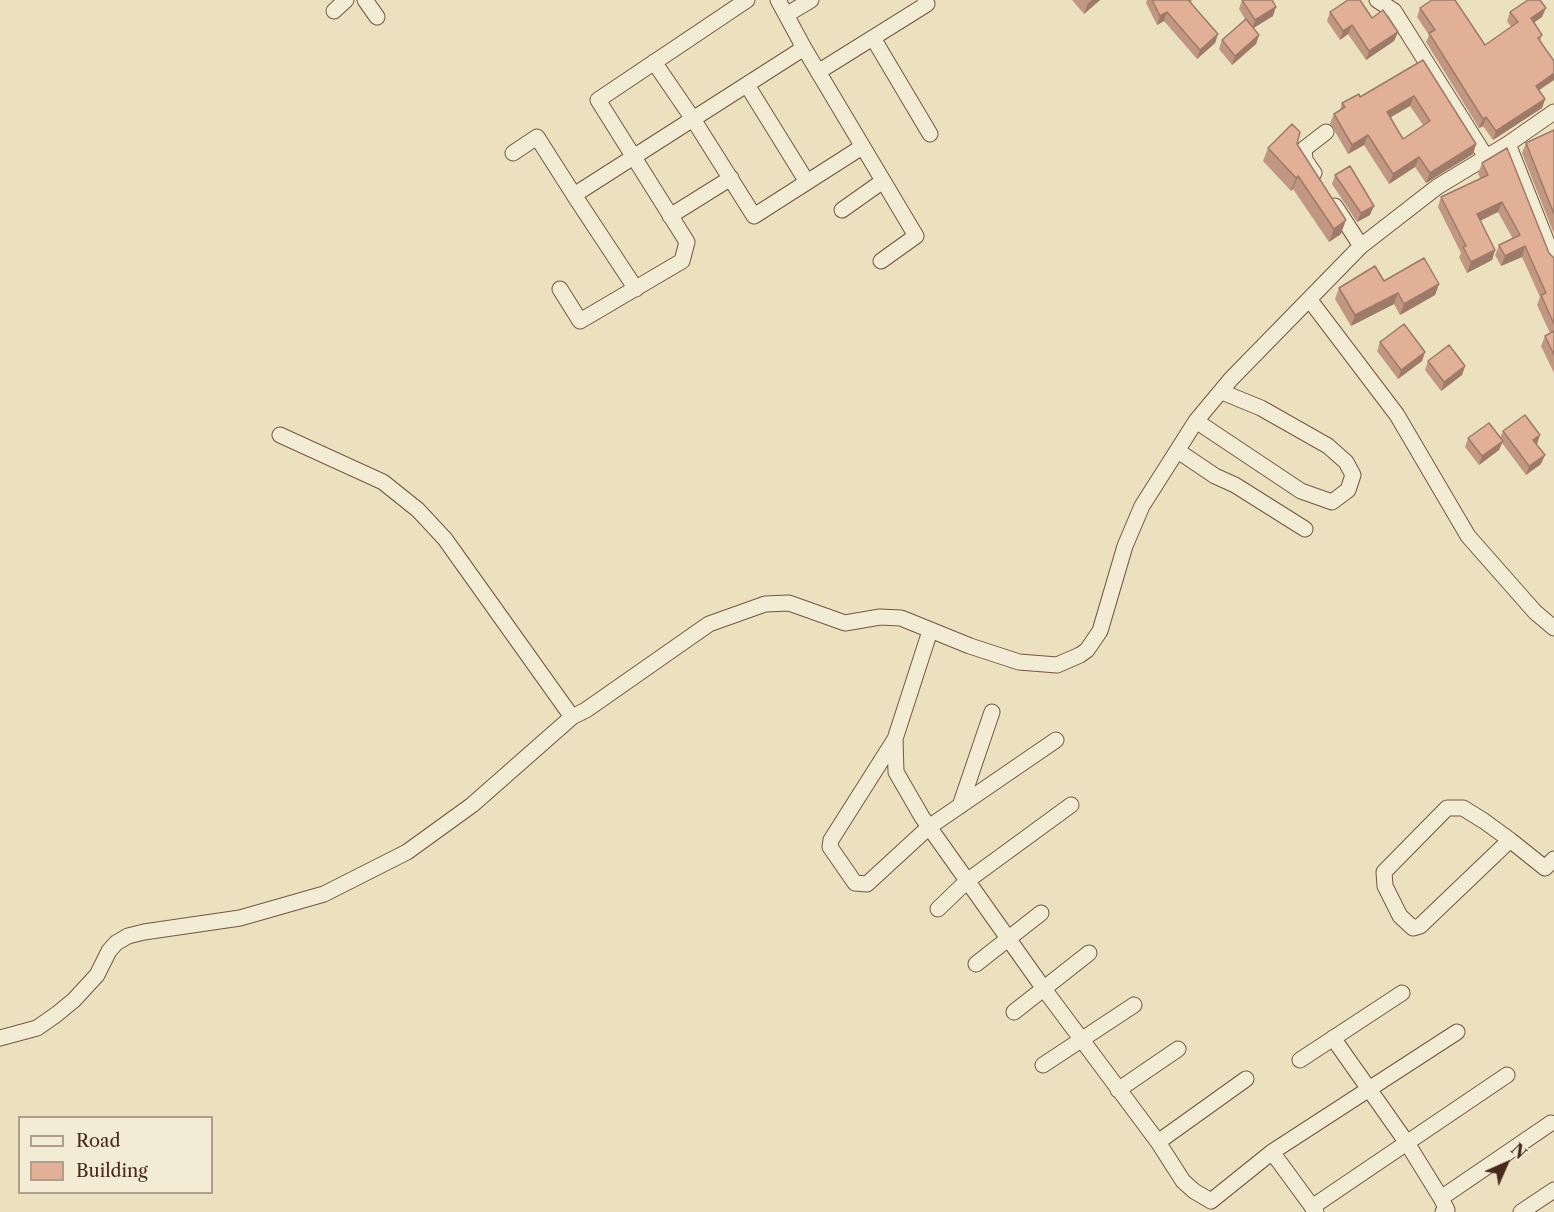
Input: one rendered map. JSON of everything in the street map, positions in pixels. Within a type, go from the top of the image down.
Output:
[{"type":"street","points":[[334,10],[346,0]]},
{"type":"street","points":[[365,0],[377,17]]},
{"type":"street","points":[[560,289],[580,321],[682,261],[687,242],[598,100],[747,0]]},
{"type":"street","points":[[778,0],[861,147],[916,236],[880,261]]},
{"type":"street","points":[[786,15],[812,0]]},
{"type":"street","points":[[818,72],[927,4],[925,0]]},
{"type":"street","points":[[1377,0],[1394,11],[1486,157]]},
{"type":"street","points":[[873,38],[930,134]]},
{"type":"street","points":[[574,195],[804,48]]},
{"type":"street","points":[[654,62],[754,216],[861,147]]},
{"type":"street","points":[[747,85],[807,182]]},
{"type":"street","points":[[0,1038],[37,1028],[75,1000],[97,975],[109,951],[116,943],[128,936],[240,918],[324,894],[407,852],[472,805],[572,717],[586,710],[709,624],[765,604],[789,603],[845,623],[879,617],[901,618],[930,632],[1019,662],[1057,664],[1087,650],[1100,631],[1130,530],[1196,421],[1244,364],[1361,246],[1412,205],[1554,112]]},
{"type":"street","points":[[1326,132],[1304,149],[1305,160],[1361,246]]},
{"type":"street","points":[[513,153],[537,137],[636,289]]},
{"type":"street","points":[[1508,144],[1554,260]]},
{"type":"street","points":[[670,216],[730,178]]},
{"type":"street","points":[[842,210],[883,181]]},
{"type":"street","points":[[1309,299],[1397,415],[1468,536],[1535,612],[1554,628]]},
{"type":"street","points":[[1196,421],[1301,491],[1332,502],[1348,490],[1353,475],[1346,462],[1328,446],[1261,408],[1222,392]]},
{"type":"street","points":[[280,435],[383,482],[418,510],[445,539],[572,717]]},
{"type":"street","points":[[1178,451],[1215,476],[1235,485],[1305,529]]},
{"type":"street","points":[[930,632],[895,739],[831,840],[831,847],[855,883],[867,884],[929,827],[1056,740]]},
{"type":"street","points":[[960,806],[992,712]]},
{"type":"street","points":[[895,739],[896,772],[929,827],[1081,1040],[1158,1142],[1183,1181],[1211,1201],[1272,1152],[1456,1032]]},
{"type":"street","points":[[938,909],[968,881],[1071,805]]},
{"type":"street","points":[[1510,840],[1420,926],[1413,928],[1400,916],[1385,886],[1384,872],[1446,808],[1463,808],[1551,867]]},
{"type":"street","points":[[976,964],[1007,937],[1041,913]]},
{"type":"street","points":[[1014,1012],[1089,953]]},
{"type":"street","points":[[1300,1060],[1402,993]]},
{"type":"street","points":[[1043,1065],[1134,1005]]},
{"type":"street","points":[[1333,1038],[1407,1143],[1445,1208],[1551,1123]]},
{"type":"street","points":[[1118,1090],[1178,1049]]},
{"type":"street","points":[[1272,1152],[1314,1209],[1508,1075]]},
{"type":"street","points":[[1158,1142],[1246,1078]]},
{"type":"street","points":[[1521,1212],[1554,1190]]},
{"type":"building","points":[[1152,0],[1190,0],[1218,34],[1200,50],[1167,12],[1160,16]]},
{"type":"building","points":[[1242,0],[1272,0],[1276,7],[1255,20]]},
{"type":"building","points":[[1348,0],[1360,0],[1372,18],[1383,10],[1398,32],[1369,51],[1352,25],[1343,31],[1330,12]]},
{"type":"building","points":[[1432,0],[1455,0],[1485,45],[1518,22],[1510,12],[1528,0],[1540,0],[1546,8],[1531,18],[1542,35],[1538,38],[1554,61],[1554,73],[1536,86],[1545,99],[1496,131],[1486,117],[1483,119],[1429,33],[1435,30],[1420,8]]},
{"type":"building","points":[[1246,19],[1259,35],[1235,56],[1222,40]]},
{"type":"building","points":[[1423,60],[1476,144],[1430,173],[1419,157],[1393,174],[1368,135],[1352,145],[1334,114],[1345,107],[1342,103],[1359,94],[1360,97]],"holes":[[[1414,96],[1430,121],[1403,139],[1387,112]]]},
{"type":"building","points":[[1292,124],[1300,132],[1297,144],[1346,220],[1334,229],[1298,176],[1296,178],[1268,148]]},
{"type":"building","points":[[1554,130],[1554,214],[1526,143]]},
{"type":"building","points":[[1507,148],[1549,253],[1554,258],[1554,324],[1541,295],[1546,293],[1525,246],[1505,256],[1499,245],[1520,235],[1502,202],[1477,214],[1495,250],[1471,262],[1463,247],[1466,246],[1441,197],[1488,175],[1482,163]]},
{"type":"building","points":[[1350,166],[1374,206],[1361,213],[1335,175]]},
{"type":"building","points":[[1424,258],[1439,284],[1404,304],[1398,293],[1355,315],[1339,288],[1375,266],[1384,281]]},
{"type":"building","points":[[1404,324],[1425,352],[1401,370],[1380,342]]},
{"type":"building","points":[[1554,331],[1554,355],[1545,336]]},
{"type":"building","points":[[1449,345],[1465,366],[1444,382],[1428,361]]},
{"type":"building","points":[[1525,415],[1540,435],[1533,440],[1545,455],[1529,466],[1503,431]]},
{"type":"building","points":[[1489,423],[1503,441],[1482,456],[1468,438]]}]
